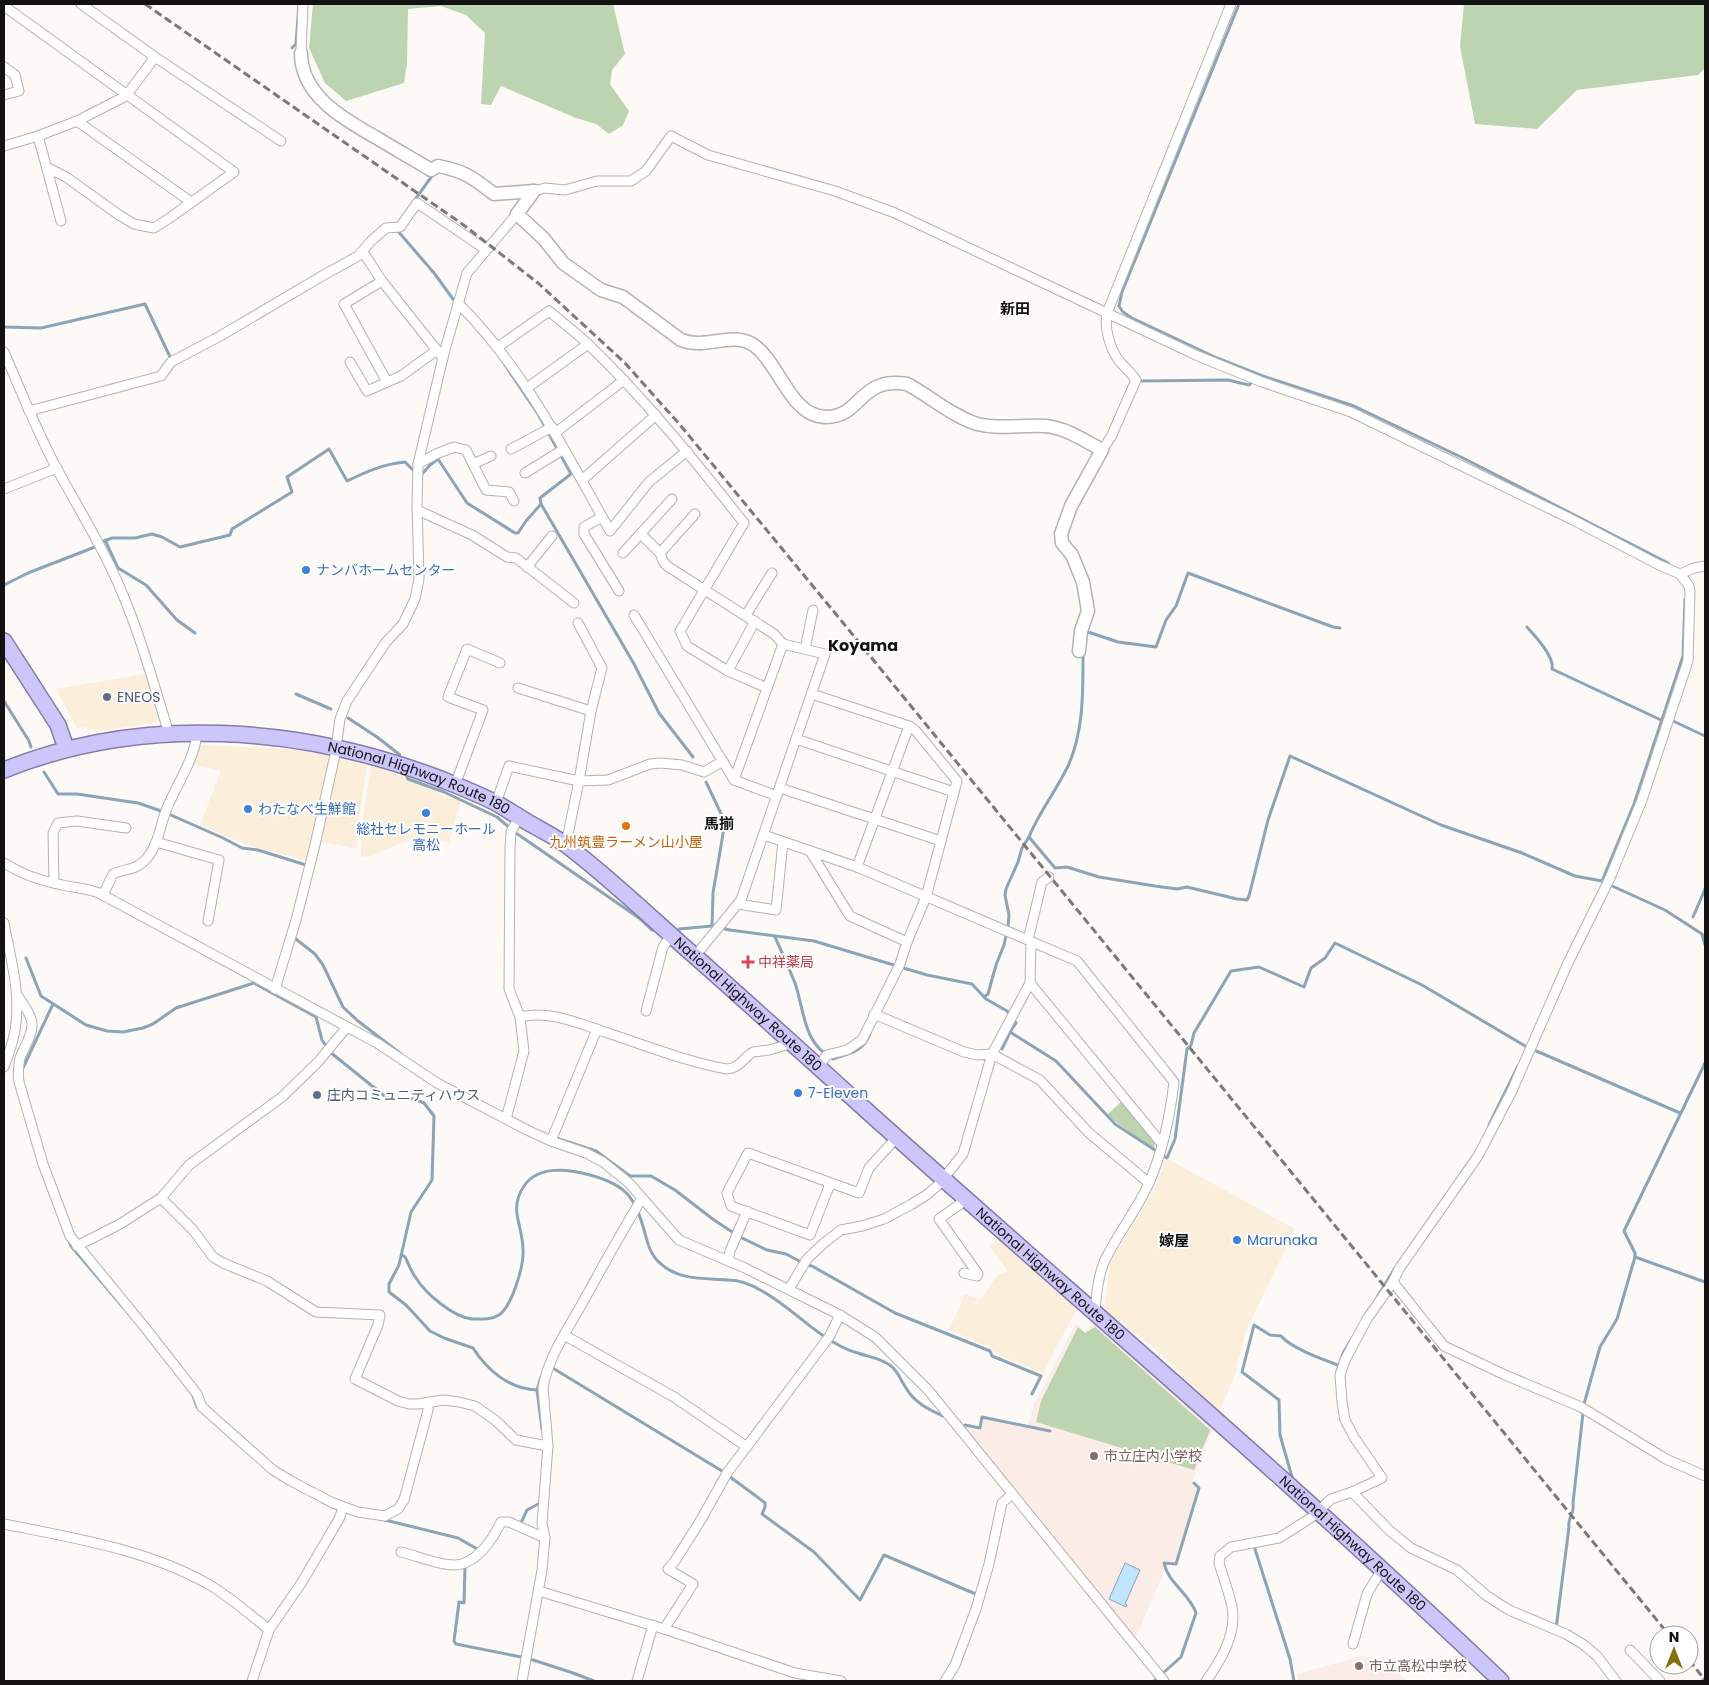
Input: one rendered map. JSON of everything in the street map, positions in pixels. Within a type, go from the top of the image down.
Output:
[{"type":"highway","points":[[4,641],[58,725],[66,748]]},
{"type":"highway","name":"National Highway Route 180","points":[[4,770],[66,748],[105,741],[168,734],[248,734],[278,737],[336,747],[400,764],[496,803],[514,826],[566,844],[671,934],[793,1043],[824,1060],[896,1137],[1318,1511],[1501,1681]]},
{"type":"main road","points":[[301,53],[303,68],[317,95],[338,114],[358,127],[431,170],[438,166],[472,176],[494,194],[534,191]]},
{"type":"main road","points":[[534,191],[517,214],[544,240],[563,263],[602,290],[623,297],[681,340],[691,344],[739,340],[751,344],[765,355],[798,404],[813,414],[827,417],[845,413],[871,389],[880,385],[898,383],[906,384],[916,389],[964,419],[977,424],[991,427],[1041,426],[1056,428],[1074,434],[1102,450],[1071,506],[1061,534],[1062,543],[1072,556],[1083,582],[1088,611],[1081,632],[1079,651]]},
{"type":"street","points":[[81,4],[155,57],[281,141]]},
{"type":"street","points":[[301,53],[303,4]]},
{"type":"street","points":[[1102,450],[1111,437],[1136,380],[1120,361],[1110,343],[1106,322],[1107,313],[1231,4]]},
{"type":"street","points":[[4,6],[126,96],[234,172],[154,228],[134,224],[66,177],[48,168]]},
{"type":"street","points":[[4,146],[38,136],[77,121],[126,96],[155,57]]},
{"type":"street","points":[[4,67],[15,75],[19,91],[4,95]]},
{"type":"street","points":[[77,121],[191,202]]},
{"type":"street","points":[[38,136],[61,221]]},
{"type":"street","points":[[534,191],[545,188],[565,190],[596,181],[631,182],[646,171],[671,136],[708,155],[835,190],[895,213],[1162,341],[1235,372],[1351,412],[1680,574],[1689,586],[1688,661],[1642,800],[1607,884],[1566,965],[1511,1092],[1478,1156],[1399,1269],[1345,1360],[1340,1375],[1345,1420],[1354,1437],[1382,1478],[1352,1492],[1331,1499],[1312,1517],[1279,1538],[1231,1547],[1220,1556],[1219,1563],[1232,1607],[1233,1624],[1227,1647],[1206,1681]]},
{"type":"street","points":[[29,411],[161,376],[171,362],[222,335],[364,253],[371,241],[386,228],[398,227],[417,203],[486,249]]},
{"type":"street","points":[[275,988],[315,845],[336,747],[340,719],[348,701],[386,642],[403,624],[415,599],[419,579],[418,464],[440,354],[467,273],[517,214]]},
{"type":"street","points":[[364,253],[382,280],[440,354]]},
{"type":"street","points":[[382,280],[344,304],[388,382]]},
{"type":"street","points":[[458,303],[498,347],[527,388],[560,451],[582,480],[610,531],[649,482],[687,451]]},
{"type":"street","points":[[498,347],[549,311],[588,344],[624,380],[687,451],[744,523],[680,631],[687,646],[728,671],[768,688]]},
{"type":"street","points":[[527,388],[588,344]]},
{"type":"street","points":[[4,352],[29,411],[57,468],[92,529],[123,594],[150,672],[168,734]]},
{"type":"street","points":[[350,362],[367,391],[400,376],[440,354]]},
{"type":"street","points":[[511,449],[550,430],[624,380]]},
{"type":"street","points":[[582,480],[656,415]]},
{"type":"street","points":[[418,464],[454,447],[466,450],[486,490],[509,492],[514,501]]},
{"type":"street","points":[[525,473],[560,451]]},
{"type":"street","points":[[473,464],[491,456]]},
{"type":"street","points":[[4,490],[57,468]]},
{"type":"street","points":[[623,553],[672,498]]},
{"type":"street","points":[[417,510],[472,535],[507,557],[516,558],[574,603]]},
{"type":"street","points":[[660,553],[694,514]]},
{"type":"street","points":[[602,517],[584,527],[584,534],[619,591]]},
{"type":"street","points":[[641,534],[660,553],[667,566],[755,621],[774,634],[783,644],[825,654],[741,900],[695,956]]},
{"type":"street","points":[[527,566],[552,536]]},
{"type":"street","points":[[1680,574],[1705,566]]},
{"type":"street","points":[[746,615],[772,573]]},
{"type":"street","points":[[805,649],[814,610]]},
{"type":"street","points":[[634,615],[734,780],[874,820],[941,842]]},
{"type":"street","points":[[728,671],[755,621]]},
{"type":"street","points":[[566,844],[602,668],[578,623]]},
{"type":"street","points":[[734,780],[783,644]]},
{"type":"street","points":[[455,785],[483,710],[448,697],[467,649],[500,663]]},
{"type":"street","points":[[518,688],[592,711]]},
{"type":"street","points":[[812,694],[909,726],[915,730],[956,781],[926,897],[907,942],[900,966],[862,1040],[847,1050],[824,1060]]},
{"type":"street","points":[[857,867],[909,726]]},
{"type":"street","points":[[102,895],[113,874],[139,866],[148,858],[156,842],[165,813],[195,748],[197,734]]},
{"type":"street","points":[[796,739],[954,792]]},
{"type":"street","points":[[496,803],[509,766],[579,781],[608,780],[656,763],[682,765],[704,772],[722,761]]},
{"type":"street","points":[[54,883],[53,833],[58,823],[77,821],[126,828]]},
{"type":"street","points":[[507,1116],[524,1051],[520,1017],[508,989],[509,868],[514,826]]},
{"type":"street","points":[[764,836],[857,867],[1078,962],[1174,1082],[1170,1115],[1160,1151],[1149,1183],[1104,1261],[1098,1284],[1095,1312]]},
{"type":"street","points":[[156,842],[219,860],[208,921]]},
{"type":"street","points":[[738,904],[776,910],[782,842]]},
{"type":"street","points":[[810,851],[850,916],[907,942]]},
{"type":"street","points":[[4,863],[25,874],[54,883],[91,890],[102,895],[377,1043],[437,1083],[552,1138],[586,1152],[603,1162],[629,1182],[638,1204],[680,1240],[746,1268],[840,1315],[875,1337],[929,1391],[1160,1677]]},
{"type":"street","points":[[788,1289],[804,1264],[824,1243],[841,1230],[884,1219],[928,1194],[963,1154],[992,1054],[1030,983],[1029,941],[1042,882],[1049,877]]},
{"type":"street","points":[[4,923],[17,994],[16,1028],[4,1067]]},
{"type":"street","points":[[646,1011],[663,947],[671,934]]},
{"type":"street","points":[[1030,983],[1160,1151]]},
{"type":"street","points":[[17,994],[28,1012],[32,1024],[30,1035],[20,1060],[18,1070],[19,1082],[43,1164],[70,1236],[143,1324],[197,1394],[202,1407],[273,1470],[342,1510],[379,1516],[390,1514],[398,1509],[404,1500],[428,1410],[428,1402]]},
{"type":"street","points":[[874,1014],[964,1052],[977,1055],[992,1054],[1040,1080],[1089,1133],[1149,1183]]},
{"type":"street","points":[[520,1017],[557,1016],[727,1069],[739,1065],[752,1052],[769,1050],[793,1043]]},
{"type":"street","points":[[77,1246],[120,1224],[160,1198],[189,1165],[282,1097],[318,1062],[348,1027]]},
{"type":"street","points":[[552,1138],[597,1030]]},
{"type":"street","points":[[830,1184],[810,1235],[731,1206],[728,1193],[748,1152],[830,1184],[859,1193],[869,1168],[896,1137]]},
{"type":"street","points":[[160,1198],[194,1230],[213,1257],[223,1263],[267,1281],[316,1312],[380,1315],[378,1325],[355,1379],[409,1404],[443,1400],[475,1406],[496,1420],[516,1440],[546,1445]]},
{"type":"street","points":[[964,1273],[977,1276],[978,1274],[939,1219],[966,1199]]},
{"type":"street","points":[[522,1681],[542,1570],[545,1538],[542,1523],[546,1445],[543,1388],[549,1366],[564,1335],[638,1204]]},
{"type":"street","points":[[728,1261],[730,1251],[747,1212]]},
{"type":"street","points":[[1393,1282],[1444,1346],[1505,1375],[1583,1408],[1666,1459],[1705,1476]]},
{"type":"street","points":[[664,1629],[693,1584],[668,1569],[702,1518],[726,1474],[828,1338],[840,1315]]},
{"type":"street","points":[[564,1335],[674,1397],[747,1447]]},
{"type":"street","points":[[1352,1492],[1390,1531],[1411,1548],[1457,1570],[1487,1596],[1509,1610],[1578,1641],[1598,1656],[1616,1681]]},
{"type":"street","points":[[945,1681],[955,1664],[979,1596],[989,1564],[1002,1503],[1012,1494]]},
{"type":"street","points":[[252,1681],[269,1630],[302,1582],[342,1510]]},
{"type":"street","points":[[401,1552],[440,1563],[455,1565],[467,1562],[489,1542],[501,1522],[509,1522],[545,1538]]},
{"type":"street","points":[[4,1524],[120,1550],[172,1566],[209,1585],[269,1630]]},
{"type":"street","points":[[1353,1644],[1367,1594],[1382,1569]]},
{"type":"street","points":[[538,1591],[652,1625],[795,1673],[840,1681]]},
{"type":"street","points":[[637,1681],[652,1625]]},
{"type":"street","points":[[1630,1650],[1660,1681]]},
{"type":"shaded area","name":"ENEOS","points":[[145,674],[158,705],[158,720],[155,723],[100,731],[99,729],[88,730],[86,727],[77,728],[56,689]]},
{"type":"shaded area","points":[[200,745],[293,749],[327,755],[329,758],[308,861],[244,844],[200,825],[221,771],[191,764]]},
{"type":"shaded area","points":[[342,759],[367,765],[358,823],[357,849],[319,841],[337,761]]},
{"type":"shaded area","points":[[371,765],[461,802],[449,842],[417,836],[372,856],[361,857],[362,825]]},
{"type":"shaded area","points":[[1168,1159],[1295,1229],[1246,1331],[1234,1378],[1219,1412],[1158,1351],[1104,1309],[1111,1260],[1154,1191],[1165,1161]]},
{"type":"shaded area","points":[[1000,1236],[1079,1305],[1043,1373],[996,1354],[989,1347],[949,1330],[965,1294],[981,1300],[997,1276],[1008,1271],[990,1247]]},
{"type":"shaded area","name":"市立庄内小学校","points":[[1095,1322],[1213,1429],[1192,1482],[1197,1488],[1177,1558],[1167,1565],[1135,1639],[961,1426],[981,1430],[984,1416],[1024,1426],[1028,1425],[1034,1405],[1076,1323],[1084,1331]]},
{"type":"shaded area","name":"市立高松中学校","points":[[1361,1656],[1392,1660],[1398,1673],[1407,1681],[1298,1681],[1297,1674]]},
{"type":"green space","points":[[313,4],[613,4],[625,54],[612,70],[610,84],[629,111],[623,125],[609,134],[596,124],[576,118],[501,86],[491,105],[481,104],[485,33],[466,15],[441,6],[408,9],[407,64],[404,83],[346,101],[325,83],[309,48]]},
{"type":"green space","points":[[1464,4],[1705,4],[1705,68],[1698,75],[1577,90],[1537,129],[1475,124],[1460,46]]},
{"type":"green space","points":[[1122,1101],[1155,1141],[1154,1150],[1107,1115]]},
{"type":"green space","points":[[1078,1327],[1085,1333],[1095,1327],[1210,1430],[1194,1470],[1036,1422],[1041,1401]]},
{"type":"water","points":[[1125,1563],[1140,1570],[1125,1604],[1127,1605],[1126,1607],[1109,1599]]},
{"type":"waterway","points":[[292,48],[296,44],[299,4]]},
{"type":"waterway","points":[[1239,4],[1122,292],[1119,306],[1123,312],[1217,358],[1260,375],[1354,406],[1463,458],[1668,563]]},
{"type":"waterway","points":[[414,201],[432,176]]},
{"type":"waterway","points":[[397,230],[434,273],[453,299]]},
{"type":"waterway","points":[[4,327],[41,328],[145,304],[171,359]]},
{"type":"waterway","points":[[700,349],[716,347]]},
{"type":"waterway","points":[[505,365],[538,414],[571,474],[540,498],[541,504],[634,664],[659,713],[693,757]]},
{"type":"waterway","points":[[1141,381],[1228,380],[1249,385],[1252,382]]},
{"type":"waterway","points":[[957,408],[970,415]]},
{"type":"waterway","points":[[102,542],[112,538],[135,538],[152,534],[180,547],[230,535],[232,529],[292,492],[287,477],[329,449],[347,481],[375,469],[397,463],[405,462],[413,470]]},
{"type":"waterway","points":[[421,473],[438,459],[467,503],[515,533],[518,533],[541,504]]},
{"type":"waterway","points":[[105,540],[118,568],[146,585],[177,620],[195,633]]},
{"type":"waterway","points":[[4,585],[28,573],[95,547]]},
{"type":"waterway","points":[[1085,631],[1118,642],[1156,647],[1166,620],[1176,606],[1188,573],[1340,628]]},
{"type":"waterway","points":[[1602,881],[1634,804],[1683,656],[1685,599]]},
{"type":"waterway","points":[[1527,627],[1548,653],[1552,669],[1661,720]]},
{"type":"waterway","points":[[1029,837],[1068,766],[1073,753],[1082,710],[1083,652]]},
{"type":"waterway","points":[[296,694],[331,709]]},
{"type":"waterway","points":[[4,701],[31,747]]},
{"type":"waterway","points":[[348,718],[400,755]]},
{"type":"waterway","points":[[1673,721],[1705,736]]},
{"type":"waterway","points":[[984,997],[988,994],[1008,927],[1009,915],[1005,895],[1006,889],[1022,848],[1029,837],[1055,868],[1067,867],[1099,877],[1177,889],[1187,887],[1247,900],[1268,820],[1290,756],[1441,825],[1522,853],[1575,876],[1602,881],[1665,910],[1702,934],[1705,945]]},
{"type":"waterway","points":[[44,772],[58,794],[77,794],[138,803],[164,812],[242,848],[258,850],[306,865],[306,867]]},
{"type":"waterway","points":[[407,777],[497,817],[516,833],[639,918],[652,930],[657,930]]},
{"type":"waterway","points":[[706,782],[725,822],[713,893],[712,926]]},
{"type":"waterway","points":[[1693,917],[1705,889]]},
{"type":"waterway","points":[[679,929],[712,926],[814,941],[927,975],[972,984],[986,999],[1007,1011],[1016,1023],[1010,1032],[1056,1061],[1115,1124],[1167,1158],[1175,1139],[1187,1049],[1191,1045],[1194,1033],[1231,971],[1259,967],[1304,987],[1311,968],[1325,958],[1335,943],[1422,985],[1527,1047],[1680,1113]]},
{"type":"waterway","points":[[292,936],[315,954],[323,965],[343,1007],[401,1054]]},
{"type":"waterway","points":[[775,937],[795,983],[806,1026],[816,1045],[833,1059],[860,1048],[864,1045],[870,1034]]},
{"type":"waterway","points":[[26,958],[41,996],[86,1025],[107,1031],[123,1032],[143,1028],[153,1024],[176,1008],[254,983],[316,1017],[322,1040],[326,1046]]},
{"type":"waterway","points":[[23,1068],[53,1004]]},
{"type":"waterway","points":[[1002,1049],[1010,1032]]},
{"type":"waterway","points":[[330,1052],[387,1098],[414,1099],[424,1103],[434,1116],[432,1180],[411,1212],[399,1265],[389,1284],[389,1292],[406,1305],[430,1331],[473,1348],[492,1371],[508,1382],[527,1389],[537,1390],[541,1377]]},
{"type":"waterway","points":[[975,1058],[987,1059]]},
{"type":"waterway","points":[[1556,1629],[1569,1521],[1573,1510],[1584,1404],[1600,1347],[1617,1319],[1635,1257],[1635,1253],[1624,1231],[1705,1063]]},
{"type":"waterway","points":[[1489,1125],[1518,1066]]},
{"type":"waterway","points":[[553,1137],[596,1151],[630,1176],[651,1176],[675,1190],[740,1237],[767,1250],[786,1254],[812,1266],[895,1313],[990,1351],[992,1356],[1041,1376],[1032,1394]]},
{"type":"waterway","points":[[402,1255],[420,1284],[441,1304],[457,1314],[472,1319],[496,1317],[504,1310],[513,1295],[522,1266],[523,1250],[517,1218],[517,1203],[524,1186],[537,1175],[554,1170],[573,1171],[590,1175],[613,1183],[628,1194],[637,1210],[652,1254],[668,1269],[694,1278],[737,1281],[758,1289],[833,1342],[851,1351],[887,1363],[896,1371],[913,1398],[943,1416]]},
{"type":"waterway","points":[[68,1239],[71,1246],[122,1306]]},
{"type":"waterway","points":[[1635,1257],[1705,1282]]},
{"type":"waterway","points":[[1376,1299],[1395,1268]]},
{"type":"waterway","points":[[1292,1477],[1280,1435],[1279,1400],[1242,1372],[1254,1325],[1270,1335],[1281,1336],[1292,1345],[1307,1353],[1338,1365]]},
{"type":"waterway","points":[[1337,1371],[1343,1353],[1351,1340]]},
{"type":"waterway","points":[[551,1367],[722,1471],[760,1499],[765,1503],[762,1514],[814,1552],[860,1600],[884,1555],[978,1595]]},
{"type":"waterway","points":[[537,1390],[542,1429]]},
{"type":"waterway","points":[[192,1393],[200,1410]]},
{"type":"waterway","points":[[965,1425],[980,1428],[982,1417],[1050,1431]]},
{"type":"waterway","points":[[1154,1681],[1181,1657],[1196,1613],[1189,1600],[1170,1577],[1164,1563],[1176,1564],[1199,1488],[1194,1483]]},
{"type":"waterway","points":[[520,1525],[527,1510],[540,1503],[540,1500]]},
{"type":"waterway","points":[[322,1502],[341,1511]]},
{"type":"waterway","points":[[381,1519],[458,1538],[479,1550]]},
{"type":"waterway","points":[[1254,1546],[1290,1659],[1294,1681]]},
{"type":"waterway","points":[[465,1566],[464,1603],[459,1602],[454,1641],[456,1644],[521,1657]]},
{"type":"waterway","points":[[530,1659],[594,1681]]},
{"type":"waterway","points":[[1702,1681],[1705,1678]]},
{"type":"railway","points":[[145,4],[465,226],[538,283],[625,363],[681,426],[835,613],[1661,1625]]},
{"type":"railway","points":[[1699,1672],[1705,1680]]},
{"type":"place","name":"ナンバホームセンター","points":[[306,570]]},
{"type":"place","name":"ENEOS","points":[[107,697]]},
{"type":"place","name":"わたなべ生鮮館","points":[[248,809]]},
{"type":"place","name":"総社セレモニーホール 高松","points":[[426,813]]},
{"type":"place","name":"九州筑豊ラーメン山小屋","points":[[626,826]]},
{"type":"place","name":"中祥薬局","points":[[748,962]]},
{"type":"place","name":"7-Eleven","points":[[798,1093]]},
{"type":"place","name":"庄内コミュニティハウス","points":[[317,1095]]},
{"type":"place","name":"Marunaka","points":[[1237,1240]]},
{"type":"place","name":"市立庄内小学校","points":[[1094,1456]]},
{"type":"place","name":"市立高松中学校","points":[[1359,1666]]},
{"type":"district","name":"新田","points":[[1015,308]]},
{"type":"district","name":"Koyama","points":[[863,645]]},
{"type":"district","name":"馬揃","points":[[719,823]]},
{"type":"district","name":"嫁屋","points":[[1174,1240]]}]
